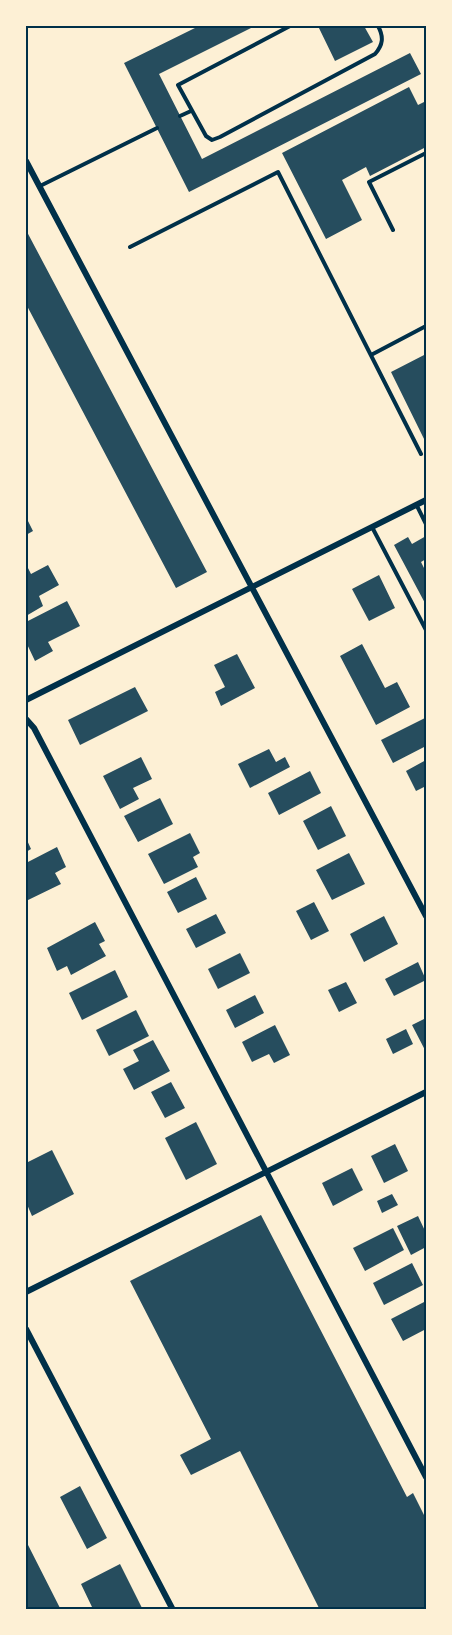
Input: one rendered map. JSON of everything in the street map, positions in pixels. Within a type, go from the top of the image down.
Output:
[{"type":"street","points":[[26,161],[426,916]]},
{"type":"street","points":[[26,700],[426,500]]},
{"type":"street","points":[[26,719],[34,728],[426,1477]]},
{"type":"street","points":[[26,1292],[426,1092]]},
{"type":"street","points":[[26,1329],[173,1610]]},
{"type":"lane","points":[[290,26],[178,85],[206,136],[212,140],[220,137],[375,54],[383,41],[378,26]]},
{"type":"lane","points":[[180,116],[191,111]]},
{"type":"lane","points":[[39,186],[157,128]]},
{"type":"lane","points":[[393,230],[369,182],[426,153]]},
{"type":"lane","points":[[130,248],[278,172],[421,454]]},
{"type":"lane","points":[[371,355],[426,327]]},
{"type":"lane","points":[[416,505],[426,524]]},
{"type":"lane","points":[[372,526],[426,630]]},
{"type":"building","points":[[199,26],[255,26],[159,74],[202,159],[410,53],[421,74],[189,192],[124,63]]},
{"type":"building","points":[[318,26],[364,26],[373,42],[335,61]]},
{"type":"building","points":[[409,87],[418,105],[426,101],[426,147],[370,176],[366,167],[342,180],[362,220],[326,239],[282,153]]},
{"type":"building","points":[[26,230],[207,572],[176,588],[26,304]]},
{"type":"building","points":[[426,354],[426,443],[391,372]]},
{"type":"building","points":[[26,517],[33,531],[26,535]]},
{"type":"building","points":[[426,536],[426,559],[421,562],[426,572],[426,605],[394,545],[408,537],[412,544]]},
{"type":"building","points":[[26,564],[31,574],[48,565],[59,585],[39,596],[43,606],[26,616]]},
{"type":"building","points":[[379,575],[395,608],[369,621],[352,589]]},
{"type":"building","points":[[67,601],[80,626],[48,642],[53,651],[35,661],[26,642],[26,622]]},
{"type":"building","points":[[362,644],[385,688],[397,682],[410,707],[376,725],[340,656]]},
{"type":"building","points":[[237,654],[255,688],[221,706],[215,692],[225,687],[214,665]]},
{"type":"building","points":[[135,687],[148,711],[80,745],[68,720]]},
{"type":"building","points":[[425,718],[426,746],[393,763],[381,740]]},
{"type":"building","points":[[269,749],[276,762],[285,757],[290,767],[250,788],[238,764]]},
{"type":"building","points":[[141,757],[152,779],[133,788],[139,799],[120,809],[103,776]]},
{"type":"building","points":[[426,760],[426,786],[416,791],[406,771]]},
{"type":"building","points":[[310,771],[321,793],[279,815],[268,793]]},
{"type":"building","points":[[160,798],[173,824],[138,842],[124,816]]},
{"type":"building","points":[[331,806],[346,836],[318,850],[303,821]]},
{"type":"building","points":[[190,833],[200,853],[193,857],[198,867],[164,884],[148,854]]},
{"type":"building","points":[[26,838],[31,849],[26,852]]},
{"type":"building","points":[[57,847],[66,867],[55,873],[61,884],[26,901],[26,863]]},
{"type":"building","points":[[349,853],[365,884],[332,900],[316,870]]},
{"type":"building","points":[[196,877],[207,899],[178,913],[167,892]]},
{"type":"building","points":[[314,902],[329,931],[311,940],[296,911]]},
{"type":"building","points":[[216,914],[226,933],[196,948],[186,929]]},
{"type":"building","points":[[384,916],[398,944],[364,962],[350,934]]},
{"type":"building","points":[[95,922],[105,941],[99,944],[106,956],[71,975],[67,966],[57,971],[47,948]]},
{"type":"building","points":[[240,953],[250,973],[218,989],[208,969]]},
{"type":"building","points":[[418,962],[426,980],[394,996],[385,979]]},
{"type":"building","points":[[115,970],[128,997],[82,1020],[69,993]]},
{"type":"building","points":[[346,982],[357,1003],[339,1012],[328,990]]},
{"type":"building","points":[[255,995],[264,1013],[235,1028],[226,1010]]},
{"type":"building","points":[[136,1010],[149,1036],[109,1056],[96,1030]]},
{"type":"building","points":[[426,1018],[426,1052],[412,1025]]},
{"type":"building","points":[[275,1025],[290,1055],[274,1063],[269,1054],[252,1062],[242,1042]]},
{"type":"building","points":[[406,1029],[413,1044],[393,1054],[386,1039]]},
{"type":"building","points":[[153,1040],[170,1071],[134,1090],[123,1069],[139,1061],[133,1050]]},
{"type":"building","points":[[171,1082],[185,1108],[165,1118],[151,1092]]},
{"type":"building","points":[[196,1122],[217,1164],[186,1180],[165,1138]]},
{"type":"building","points":[[395,1144],[408,1171],[384,1183],[371,1156]]},
{"type":"building","points":[[52,1150],[74,1194],[32,1216],[26,1202],[26,1163]]},
{"type":"building","points":[[352,1168],[363,1190],[333,1206],[322,1183]]},
{"type":"building","points":[[392,1194],[398,1205],[382,1213],[377,1201]]},
{"type":"building","points":[[261,1215],[407,1497],[413,1493],[426,1519],[426,1610],[320,1610],[240,1451],[191,1475],[180,1455],[211,1439],[130,1281]]},
{"type":"building","points":[[418,1216],[426,1233],[426,1247],[411,1255],[397,1226]]},
{"type":"building","points":[[393,1228],[404,1250],[365,1271],[353,1248]]},
{"type":"building","points":[[412,1263],[423,1285],[384,1305],[373,1283]]},
{"type":"building","points":[[426,1301],[426,1329],[403,1341],[391,1319]]},
{"type":"building","points":[[80,1486],[107,1538],[87,1549],[60,1497]]},
{"type":"building","points":[[26,1541],[61,1610],[26,1610]]},
{"type":"building","points":[[120,1564],[143,1610],[87,1610],[92,1607],[81,1584]]}]
